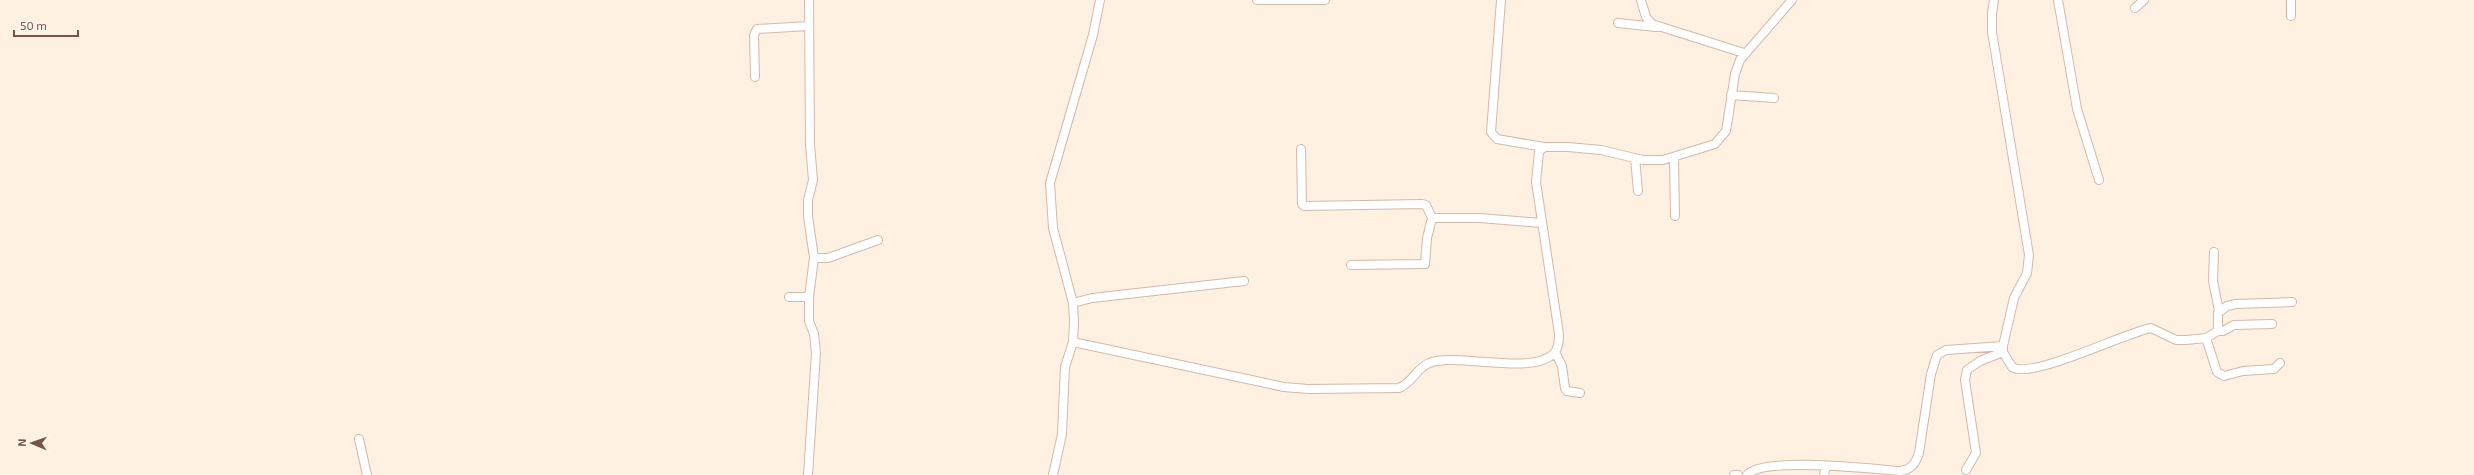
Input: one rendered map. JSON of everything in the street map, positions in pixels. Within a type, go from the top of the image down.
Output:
[{"type":"street","points":[[808,475],[816,352],[814,334],[809,321],[809,297],[814,258],[808,208],[813,180],[814,163],[810,145],[809,0]]},
{"type":"street","points":[[1053,475],[1062,434],[1065,367],[1073,342],[1073,303],[1056,242],[1051,211],[1050,183],[1091,42],[1100,0]]},
{"type":"street","points":[[1257,0],[1325,0]]},
{"type":"street","points":[[1501,0],[1491,132],[1497,139],[1544,147],[1568,147],[1601,150],[1635,158],[1674,159],[1710,147],[1719,141],[1728,124],[1735,74],[1744,53],[1771,26],[1792,0]]},
{"type":"street","points":[[1641,0],[1646,17],[1659,28]]},
{"type":"street","points":[[1994,0],[1992,32],[2029,255],[2027,273],[2014,298],[2003,349],[2012,368],[2019,370],[2054,363],[2147,329],[2156,328],[2176,340],[2206,338],[2218,331],[2223,331],[2234,325],[2272,324]]},
{"type":"street","points":[[2058,0],[2077,109],[2099,180]]},
{"type":"street","points":[[2135,8],[2144,0]]},
{"type":"street","points":[[2291,0],[2291,16]]},
{"type":"street","points":[[1618,24],[1659,28],[1683,33],[1744,53]]},
{"type":"street","points":[[754,77],[754,35],[757,29],[809,26]]},
{"type":"street","points":[[1731,94],[1774,98]]},
{"type":"street","points":[[1073,342],[1244,380],[1308,389],[1399,388],[1411,382],[1429,363],[1457,361],[1501,363],[1532,362],[1543,360],[1555,352],[1559,343],[1559,334],[1536,182],[1537,158],[1539,152],[1544,147]]},
{"type":"street","points":[[1301,149],[1302,204],[1304,206],[1422,204],[1426,206],[1432,218],[1427,238],[1425,264],[1351,265]]},
{"type":"street","points":[[1635,158],[1638,191]]},
{"type":"street","points":[[1674,159],[1675,216]]},
{"type":"street","points":[[1432,218],[1480,218],[1541,223]]},
{"type":"street","points":[[814,258],[834,256],[878,240]]},
{"type":"street","points":[[2214,252],[2213,281],[2218,311],[2218,331]]},
{"type":"street","points":[[1073,303],[1092,298],[1244,281]]},
{"type":"street","points":[[789,297],[809,297]]},
{"type":"street","points":[[2218,311],[2236,304],[2292,302]]},
{"type":"street","points":[[2206,338],[2217,372],[2224,376],[2243,371],[2274,368],[2280,363]]},
{"type":"street","points":[[1747,475],[1760,468],[1790,465],[1900,471],[1909,468],[1916,462],[1921,447],[1931,374],[1937,355],[1946,350],[2003,349]]},
{"type":"street","points":[[1966,470],[1976,453],[1965,380],[1967,370],[1980,361],[2003,349]]},
{"type":"street","points":[[1555,352],[1562,366],[1565,388],[1567,391],[1580,393]]},
{"type":"street","points":[[358,439],[367,475]]},
{"type":"street","points":[[1824,475],[1826,466]]}]
